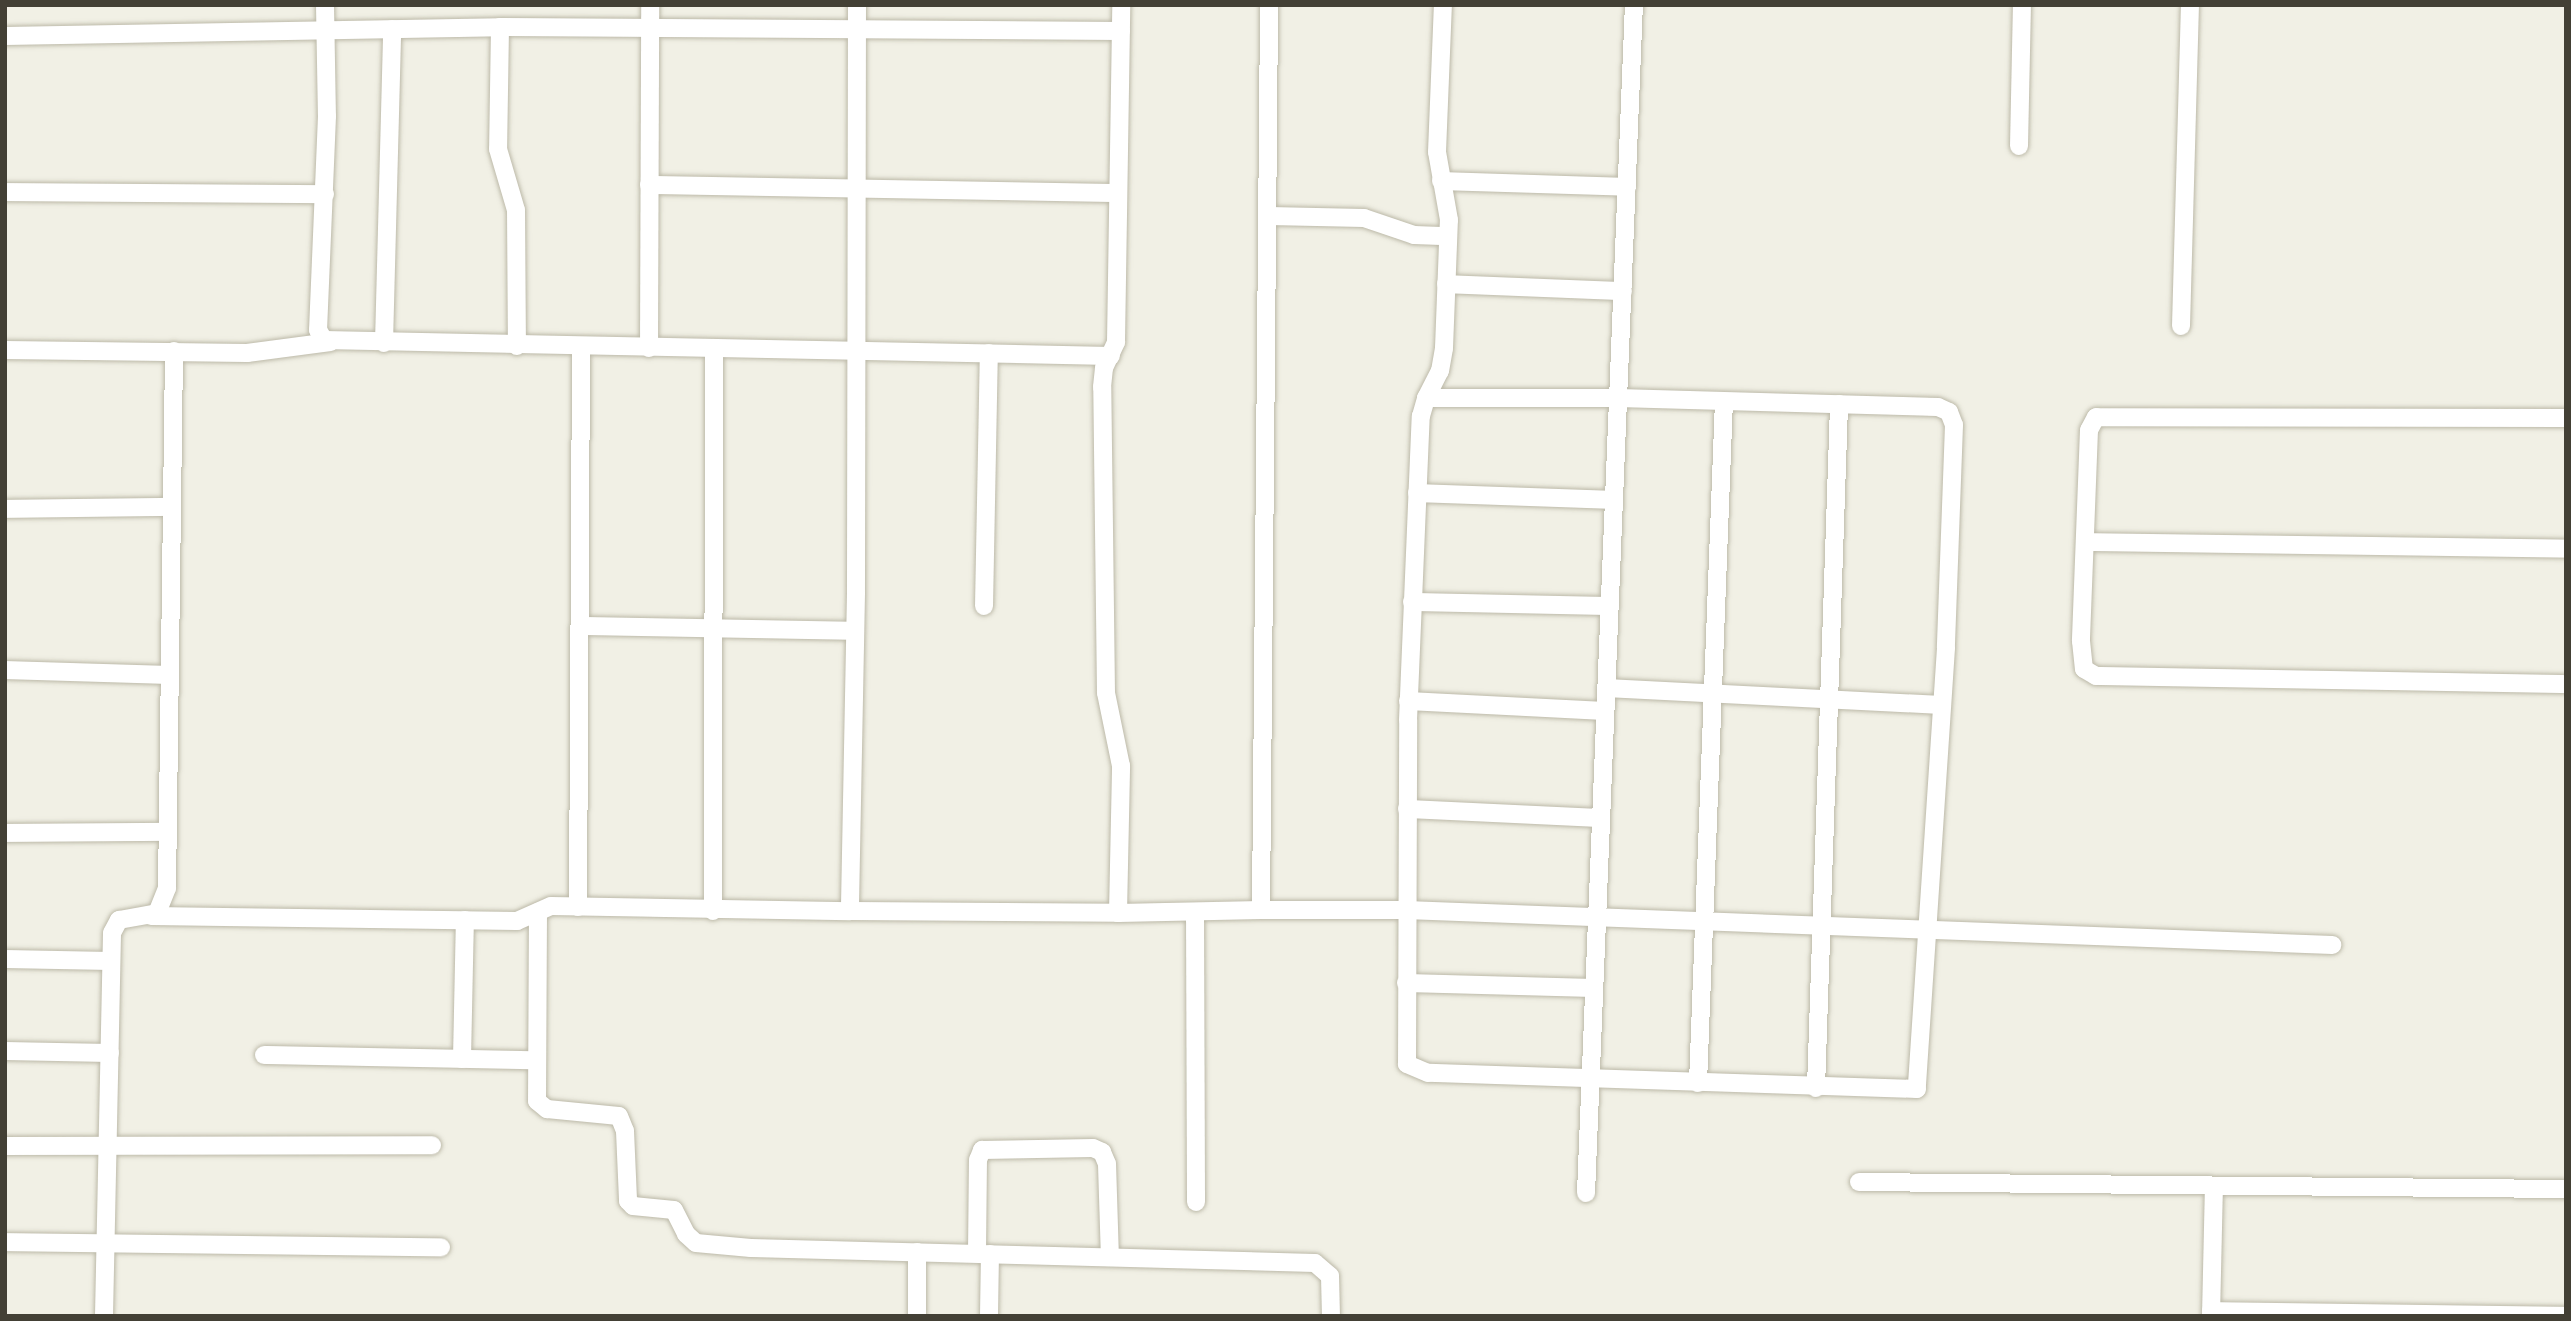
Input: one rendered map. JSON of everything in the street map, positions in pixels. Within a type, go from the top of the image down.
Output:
[{"type":"street","points":[[325,5],[325,194],[318,330],[330,342]]},
{"type":"street","points":[[649,348],[650,5]]},
{"type":"street","points":[[850,911],[855,631],[857,5]]},
{"type":"street","points":[[1118,913],[1121,766],[1106,693],[1102,387],[1116,342],[1121,5]]},
{"type":"street","points":[[1261,910],[1269,5]]},
{"type":"street","points":[[1426,398],[1618,398],[1938,407],[1952,417],[1942,705],[1917,1089],[1815,1088],[1590,1079],[1410,1068],[1406,1058],[1406,910],[1412,603],[1417,493],[1426,398],[1443,360],[1448,236],[1437,152],[1443,5]]},
{"type":"street","points":[[1586,1193],[1634,5]]},
{"type":"street","points":[[2019,146],[2022,5]]},
{"type":"street","points":[[2181,326],[2190,5]]},
{"type":"street","points":[[5,36],[500,27],[1121,31]]},
{"type":"street","points":[[500,27],[498,149],[516,210],[517,346]]},
{"type":"street","points":[[384,343],[393,29]]},
{"type":"street","points":[[1441,181],[1627,187]]},
{"type":"street","points":[[649,185],[1118,193]]},
{"type":"street","points":[[5,192],[325,194]]},
{"type":"street","points":[[1269,216],[1364,218],[1414,235],[1448,236]]},
{"type":"street","points":[[1446,284],[1623,292]]},
{"type":"street","points":[[5,350],[267,352],[330,342],[1111,356]]},
{"type":"street","points":[[578,907],[581,347]]},
{"type":"street","points":[[713,911],[714,349]]},
{"type":"street","points":[[151,916],[161,908],[167,888],[174,351]]},
{"type":"street","points":[[985,606],[989,353]]},
{"type":"street","points":[[1698,1083],[1724,401]]},
{"type":"street","points":[[1815,1088],[1839,404]]},
{"type":"street","points":[[2566,418],[2096,417],[2089,430],[2082,663],[2096,676],[2566,684]]},
{"type":"street","points":[[1417,493],[1614,500]]},
{"type":"street","points":[[5,509],[170,507]]},
{"type":"street","points":[[2085,542],[2566,549]]},
{"type":"street","points":[[1412,603],[1610,606]]},
{"type":"street","points":[[580,626],[855,631]]},
{"type":"street","points":[[5,670],[169,675]]},
{"type":"street","points":[[1606,688],[1942,705]]},
{"type":"street","points":[[1409,701],[1605,711]]},
{"type":"street","points":[[1407,809],[1601,818]]},
{"type":"street","points":[[5,833],[168,832]]},
{"type":"street","points":[[104,1316],[111,961],[114,926],[125,918],[151,916],[517,921],[551,906],[713,911],[1118,913],[1406,910],[2332,946]]},
{"type":"street","points":[[538,912],[536,1094],[541,1106],[619,1116],[625,1131],[628,1201],[633,1206],[674,1210],[686,1234],[696,1242],[917,1252],[1315,1263],[1330,1276],[1331,1316]]},
{"type":"street","points":[[1195,912],[1196,1202]]},
{"type":"street","points":[[462,1059],[465,920]]},
{"type":"street","points":[[5,959],[111,961]]},
{"type":"street","points":[[1406,984],[1594,988]]},
{"type":"street","points":[[5,1051],[110,1053]]},
{"type":"street","points":[[264,1055],[536,1060]]},
{"type":"street","points":[[5,1146],[108,1148],[432,1145]]},
{"type":"street","points":[[989,1316],[978,1160],[982,1150],[1093,1148],[1102,1152],[1107,1164],[1110,1257]]},
{"type":"street","points":[[1859,1182],[2566,1189]]},
{"type":"street","points":[[2214,1186],[2211,1313],[2566,1316]]},
{"type":"street","points":[[5,1242],[441,1247]]},
{"type":"street","points":[[917,1252],[917,1316]]}]
